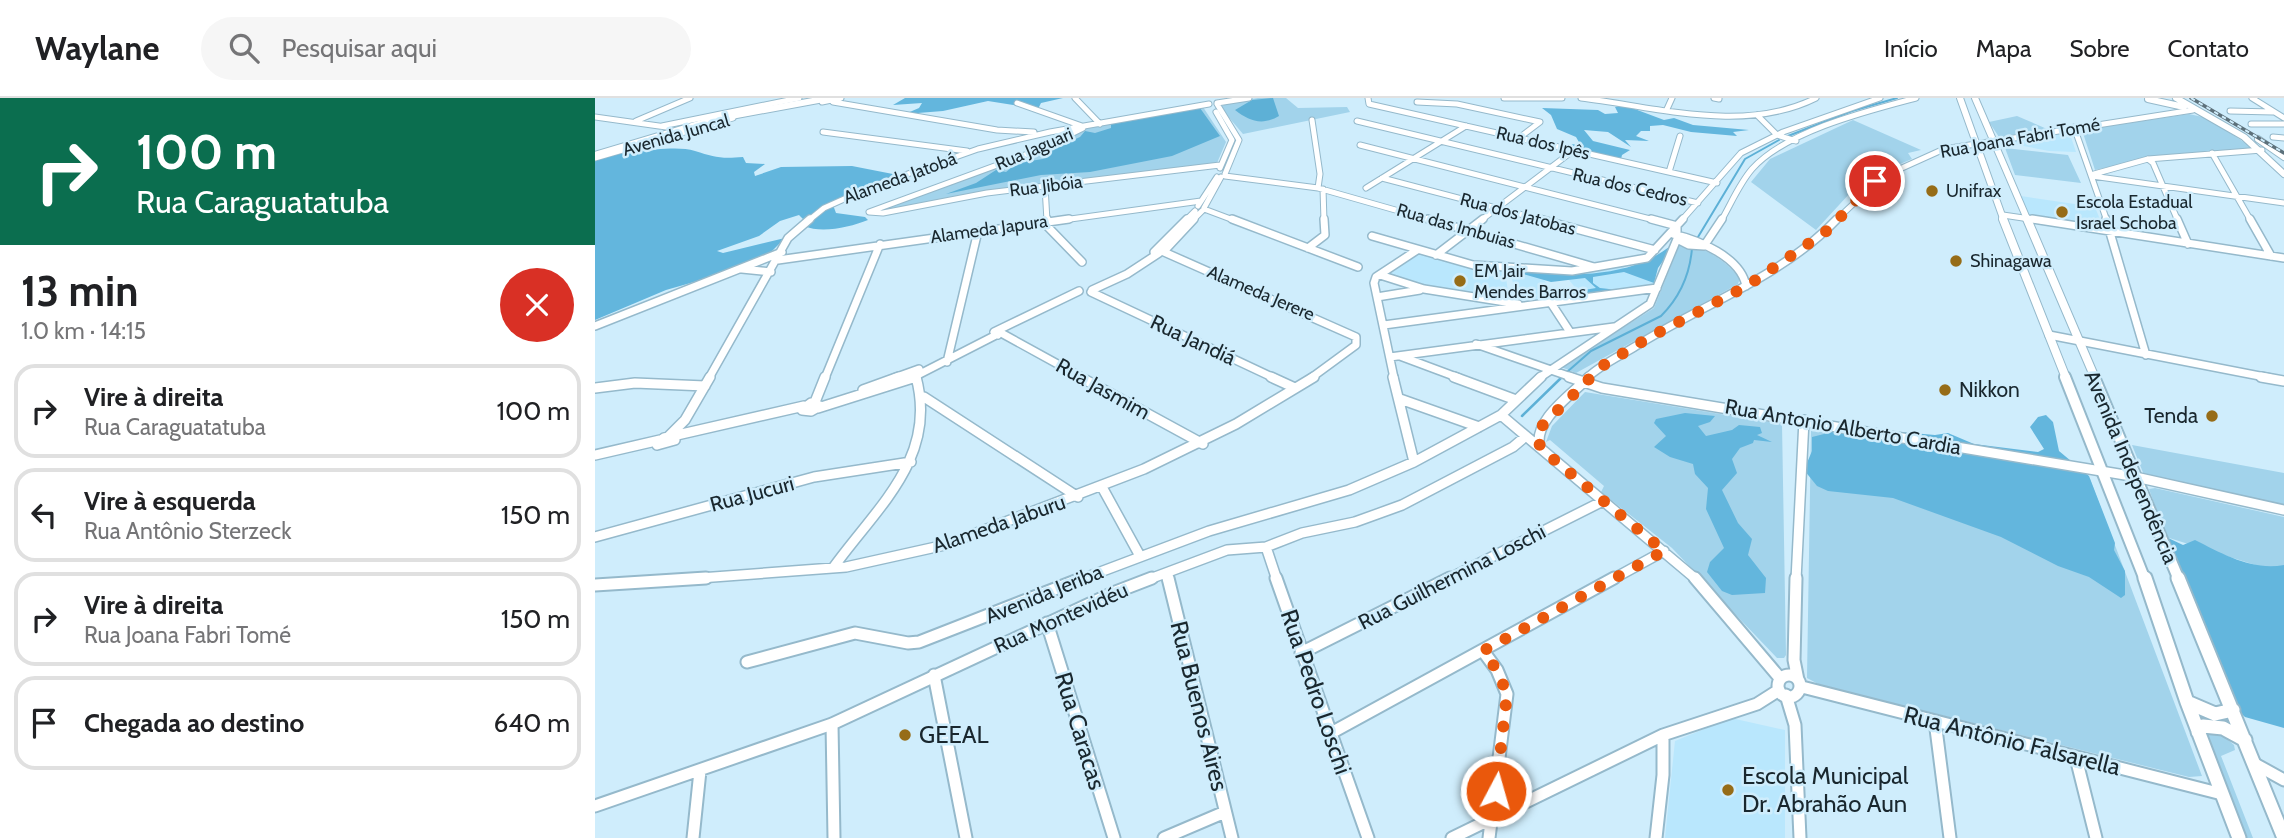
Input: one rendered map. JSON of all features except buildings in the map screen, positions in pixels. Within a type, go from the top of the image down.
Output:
[{"type":"main road","points":[[595,155],[673,128],[730,114],[820,98]]},
{"type":"main road","name":"Avenida Independência","points":[[1960,98],[1988,179],[2145,579],[2187,702],[2239,838]]},
{"type":"main road","name":"Avenida Independência","points":[[1975,98],[2137,477],[2284,838]]},
{"type":"main road","points":[[2146,98],[2176,103],[2202,112],[2262,150],[2284,174]]},
{"type":"main road","points":[[595,155],[715,119],[829,99]]},
{"type":"main road","points":[[2176,103],[2210,117]]},
{"type":"main road","points":[[2176,103],[2210,117]]},
{"type":"main road","points":[[1963,107],[1975,108],[1982,116]]},
{"type":"main road","points":[[2193,110],[2202,112]]},
{"type":"main road","points":[[2231,129],[2256,138],[2284,158]]},
{"type":"main road","points":[[1973,138],[1990,136]]},
{"type":"main road","points":[[1988,179],[2009,182]]},
{"type":"main road","points":[[2187,702],[2213,715],[2226,715],[2234,710]]},
{"type":"main road","points":[[2198,732],[2203,726],[2214,726],[2245,740]]},
{"type":"street","points":[[634,122],[690,98]]},
{"type":"street","points":[[662,126],[724,111],[799,98]]},
{"type":"street","points":[[829,99],[841,98]]},
{"type":"street","points":[[1075,98],[1100,124]]},
{"type":"street","name":"Alameda Jatobá","points":[[672,438],[797,229],[830,204],[975,151],[1049,132],[1212,102],[1249,98]]},
{"type":"street","points":[[1504,98],[1562,98]]},
{"type":"street","points":[[1581,98],[1667,109],[1757,115],[1796,110],[1815,98]]},
{"type":"street","points":[[1667,109],[1672,98]]},
{"type":"street","points":[[1864,98],[1870,101]]},
{"type":"street","points":[[1372,236],[1473,265],[1510,269],[1552,272],[1599,268],[1643,260],[1676,234],[1733,159],[1777,135],[1880,98]]},
{"type":"street","points":[[1704,246],[1756,165],[1796,141],[1877,108],[1916,98]]},
{"type":"street","points":[[2252,98],[2283,116]]},
{"type":"street","points":[[829,99],[997,130],[1049,132]]},
{"type":"street","name":"Rua dos Ipês","points":[[1368,101],[1717,183]]},
{"type":"street","points":[[1212,102],[1232,140],[1220,165],[1221,176]]},
{"type":"street","points":[[595,460],[672,438],[804,409],[916,374],[1127,274],[1161,251],[1200,208],[1221,176],[1239,140],[1212,102]]},
{"type":"street","points":[[1417,102],[1457,104],[1540,122],[1519,138]]},
{"type":"street","points":[[1017,103],[1084,126]]},
{"type":"street","name":"Rua Joana Fabri Tomé","points":[[1540,448],[1537,438],[1542,424],[1591,374],[1650,337],[1747,286],[1822,235],[1875,181],[1940,150],[1973,138],[2074,127],[2176,103]]},
{"type":"street","points":[[2229,111],[2273,112]]},
{"type":"street","points":[[1757,115],[1777,135],[1796,141]]},
{"type":"street","points":[[595,117],[673,128]]},
{"type":"street","points":[[1308,248],[1326,232],[1313,120]]},
{"type":"street","name":"Rua dos Cedros","points":[[1357,121],[1698,203]]},
{"type":"street","points":[[2251,124],[2284,124]]},
{"type":"street","name":"Rua Jaguari","points":[[874,214],[869,212],[1057,143],[1084,126]]},
{"type":"street","points":[[1366,188],[1466,126]]},
{"type":"street","points":[[2074,127],[2110,231],[2145,355]]},
{"type":"street","points":[[823,132],[975,151],[995,136],[997,130]]},
{"type":"street","points":[[1669,172],[1680,136]]},
{"type":"street","points":[[2273,138],[2284,138]]},
{"type":"street","points":[[1360,145],[1527,187],[1676,234],[1704,246],[1742,271],[1763,275]]},
{"type":"street","points":[[1436,255],[1574,150]]},
{"type":"street","points":[[2092,175],[2148,159],[2262,150]]},
{"type":"street","points":[[2212,153],[2271,256]]},
{"type":"street","points":[[2148,159],[2188,244]]},
{"type":"street","name":"Rua Jibóia","points":[[874,214],[987,193],[1220,165]]},
{"type":"street","points":[[2092,175],[2284,203]]},
{"type":"street","name":"Rua das Imbuias","points":[[1221,176],[1320,188],[1354,196],[1599,268]]},
{"type":"street","name":"Rua dos Jatobas","points":[[1382,177],[1655,250]]},
{"type":"street","points":[[1045,186],[1046,221],[1056,237],[1082,262]]},
{"type":"street","points":[[1200,208],[1358,267]]},
{"type":"street","name":"Alameda Japura","points":[[778,260],[1046,221],[1200,208]]},
{"type":"street","points":[[2004,215],[2284,258]]},
{"type":"street","points":[[947,358],[978,231]]},
{"type":"street","name":"Avenida Jeriba","points":[[747,662],[855,633],[908,643],[919,642],[1140,556],[1209,531],[1349,490],[1414,462],[1501,415],[1551,371],[1650,304],[1676,234]]},
{"type":"street","points":[[817,404],[880,244]]},
{"type":"street","points":[[1414,462],[1406,439],[1394,356],[1374,279],[1417,250]]},
{"type":"street","name":"Alameda Jerere","points":[[1161,251],[1348,331],[1356,337]]},
{"type":"street","points":[[595,326],[782,252]]},
{"type":"street","points":[[736,269],[771,272]]},
{"type":"street","points":[[1742,271],[1747,286]]},
{"type":"street","points":[[1380,275],[1424,289],[1529,305]]},
{"type":"street","points":[[1384,325],[1657,288]]},
{"type":"street","points":[[1377,297],[1424,289]]},
{"type":"street","name":"Rua Jandiá","points":[[1087,291],[1295,388]]},
{"type":"street","points":[[1491,299],[1495,310]]},
{"type":"street","points":[[1551,303],[1570,332]]},
{"type":"street","points":[[1394,356],[1619,326]]},
{"type":"street","points":[[1582,330],[1597,338]]},
{"type":"street","name":"Rua Jasmim","points":[[1000,333],[1203,444]]},
{"type":"street","points":[[2049,335],[2284,381]]},
{"type":"street","name":"Alameda Jaburu","points":[[595,585],[833,568],[890,559],[958,540],[1078,497],[1203,444],[1350,351],[1356,345],[1356,337]]},
{"type":"street","points":[[1476,344],[1573,380]]},
{"type":"street","points":[[1394,356],[1516,400]]},
{"type":"street","points":[[833,568],[911,462],[923,430],[924,397],[916,374]]},
{"type":"street","points":[[1591,374],[1612,390]]},
{"type":"street","name":"Rua Antonio Alberto Cardia","points":[[1573,380],[1612,390],[2137,477],[2284,510]]},
{"type":"street","points":[[595,388],[635,383],[705,386]]},
{"type":"street","points":[[924,397],[1078,497]]},
{"type":"street","points":[[1400,399],[1479,427]]},
{"type":"street","points":[[1501,415],[1664,551],[1715,598],[1781,685],[1794,715]]},
{"type":"street","points":[[1800,838],[1794,715],[1800,687],[1794,660],[1799,474],[1804,420]]},
{"type":"street","name":"Rua Montevidéu","points":[[595,806],[832,724],[1112,593],[1167,575],[1227,550],[1266,547],[1302,533],[1355,522],[1402,505],[1513,447],[1526,436]]},
{"type":"street","points":[[595,454],[659,443]]},
{"type":"street","name":"Rua Jucuri","points":[[595,537],[814,477],[911,462]]},
{"type":"street","points":[[1102,487],[1140,556]]},
{"type":"street","name":"Rua Guilhermina Loschi","points":[[1301,653],[1603,501]]},
{"type":"street","name":"Rua Pedro Loschi","points":[[1266,547],[1368,838]]},
{"type":"street","points":[[1331,733],[1664,551]]},
{"type":"street","name":"Rua Buenos Aires","points":[[1167,575],[1232,838]]},
{"type":"street","name":"Rua Caracas","points":[[1047,624],[1114,838]]},
{"type":"street","points":[[1483,651],[1497,670],[1507,694],[1489,838]]},
{"type":"street","points":[[1452,838],[1663,735],[1757,704],[1781,685],[1794,660]]},
{"type":"street","points":[[934,674],[966,838]]},
{"type":"street","points":[[1781,685],[1800,687]]},
{"type":"street","name":"Rua Antônio Falsarella","points":[[1781,685],[1800,687],[2222,794]]},
{"type":"street","points":[[1935,721],[1950,838]]},
{"type":"street","points":[[832,724],[834,838]]},
{"type":"street","points":[[1656,838],[1663,775],[1663,735]]},
{"type":"street","points":[[2076,758],[2096,838]]},
{"type":"street","points":[[2255,764],[2284,780]]},
{"type":"street","points":[[693,838],[700,771]]},
{"type":"street","points":[[1164,838],[1225,812]]},
{"type":"shaded area","points":[[905,98],[1063,98],[1041,103],[1038,109],[988,101],[943,111],[905,114],[919,108],[922,103],[893,105]]},
{"type":"shaded area","points":[[1258,98],[1286,98],[1298,108],[1347,107],[1350,112],[1243,134],[1220,107]]},
{"type":"shaded area","points":[[1273,98],[1279,116],[1267,121],[1256,121],[1235,110],[1252,100]]},
{"type":"shaded area","points":[[1624,105],[1664,120],[1674,118],[1693,125],[1749,130],[1733,132],[1737,136],[1691,132],[1663,125],[1650,126],[1650,131],[1641,131],[1636,136],[1649,141],[1625,140],[1631,147],[1608,132],[1584,130],[1593,141],[1630,150],[1622,155],[1621,159],[1558,145],[1580,144],[1576,137],[1557,129],[1551,115],[1542,108],[1598,110],[1605,114],[1618,113],[1615,107]]},
{"type":"shaded area","points":[[1203,107],[1226,142],[1217,163],[998,189],[880,213],[876,210],[1060,143],[1091,126]]},
{"type":"shaded area","points":[[1200,108],[1220,136],[1172,156],[1090,172],[1041,175],[946,194],[976,183],[996,170],[1006,172],[1017,163],[1043,159],[1053,149],[1080,137],[1085,131],[1095,133],[1111,128],[1111,124]]},
{"type":"shaded area","points":[[2189,114],[2207,118],[2253,148],[2153,157],[2095,170],[2082,130]]},
{"type":"shaded area","points":[[2017,116],[2047,129],[1999,137],[1989,122]]},
{"type":"shaded area","points":[[1853,120],[1921,150],[1908,153],[1912,159],[1862,180],[1816,230],[1751,182],[1770,159]]},
{"type":"shaded area","points":[[2069,131],[2076,152],[2049,151],[2003,142]]},
{"type":"shaded area","points":[[2005,148],[2068,155],[2081,183],[2015,175]]},
{"type":"shaded area","points":[[682,149],[717,157],[743,157],[746,163],[765,164],[754,172],[755,176],[781,167],[852,166],[903,176],[833,205],[836,213],[865,217],[868,220],[827,229],[804,226],[805,221],[799,215],[780,221],[759,236],[717,251],[723,253],[785,238],[772,251],[736,270],[666,290],[595,320],[595,158],[638,151]]},
{"type":"shaded area","name":"Escola Estadual Israel Schoba","points":[[2021,196],[2095,207],[2103,227],[2028,217]]},
{"type":"shaded area","points":[[1679,246],[1696,247],[1713,255],[1728,265],[1740,278],[1738,284],[1576,373],[1561,367],[1654,308]]},
{"type":"shaded area","points":[[1673,247],[1658,268],[1654,283],[1624,272],[1593,277],[1593,283],[1600,288],[1618,290],[1556,299],[1554,295],[1596,288],[1585,278],[1551,282],[1513,271],[1574,274],[1614,270],[1652,258]]},
{"type":"shaded area","name":"EM Jair Mendes Barros","points":[[1417,253],[1505,271],[1509,298],[1433,287],[1391,274],[1390,272]]},
{"type":"shaded area","points":[[1623,267],[1658,278],[1657,284],[1582,296],[1565,275]]},
{"type":"shaded area","points":[[1510,271],[1540,274],[1555,296],[1531,300],[1520,298],[1516,295]]},
{"type":"shaded area","points":[[1585,392],[1782,424],[1784,658],[1777,658],[1672,548],[1601,492],[1604,486],[1550,440],[1546,442],[1552,426]]},
{"type":"shaded area","points":[[1685,413],[1715,416],[1710,422],[1698,426],[1706,436],[1732,430],[1739,425],[1760,427],[1762,433],[1757,435],[1772,442],[1754,440],[1753,443],[1740,448],[1732,459],[1737,473],[1722,490],[1738,523],[1752,539],[1748,555],[1766,578],[1765,593],[1732,595],[1722,591],[1707,572],[1710,562],[1724,548],[1706,509],[1708,488],[1695,474],[1693,464],[1670,457],[1654,447],[1666,436],[1654,423],[1656,419]]},
{"type":"shaded area","points":[[2046,415],[2053,422],[2059,451],[2089,476],[2115,543],[2114,550],[2125,571],[2125,595],[2121,598],[2089,577],[2058,566],[2001,537],[1893,498],[1828,491],[1817,486],[1804,470],[1812,451],[1812,437],[1824,434],[1822,428],[1846,434],[1878,430],[1935,435],[1948,433],[1974,444],[2038,452],[2044,449],[2030,427],[2038,417]]},
{"type":"shaded area","points":[[1811,430],[2090,479],[2202,776],[2189,777],[1820,685],[1807,678]]},
{"type":"shaded area","points":[[2132,445],[2284,473],[2284,505],[2144,475]]},
{"type":"shaded area","points":[[2155,488],[2284,517],[2284,574],[2166,537],[2149,489]]},
{"type":"shaded area","points":[[2166,537],[2183,545],[2195,540],[2227,556],[2261,566],[2284,565],[2284,728],[2245,717],[2236,709],[2203,620]]},
{"type":"shaded area","name":"Escola Municipal Dr. Abrahão Aun","points":[[1731,718],[1785,730],[1785,838],[1665,838],[1675,741]]},
{"type":"shaded area","points":[[2217,730],[2234,745],[2235,750],[2221,756],[2253,838],[2245,838],[2205,733]]},
{"type":"waterway","points":[[1788,136],[1852,111],[1897,98]]},
{"type":"waterway","points":[[1698,237],[1745,159],[1779,140]]},
{"type":"waterway","points":[[1567,372],[1591,351],[1661,316],[1683,285],[1692,248]]},
{"type":"waterway","points":[[1522,416],[1562,377]]},
{"type":"railway","points":[[2191,98],[2284,153]]},
{"type":"place","name":"Unifrax","points":[[1932,191]]},
{"type":"place","name":"Escola Estadual Israel Schoba","points":[[2062,212]]},
{"type":"place","name":"Shinagawa","points":[[1956,261]]},
{"type":"place","name":"EM Jair Mendes Barros","points":[[1460,281]]},
{"type":"place","name":"Nikkon","points":[[1945,390]]},
{"type":"place","name":"Tenda","points":[[2212,416]]},
{"type":"place","name":"GEEAL","points":[[905,735]]},
{"type":"place","name":"Escola Municipal Dr. Abrahão Aun","points":[[1728,790]]},
{"type":"route","points":[[1496,791],[1507,694],[1497,670],[1483,651],[1664,551],[1540,448],[1538,430],[1591,374],[1650,337],[1747,286],[1822,235],[1875,181]]}]
